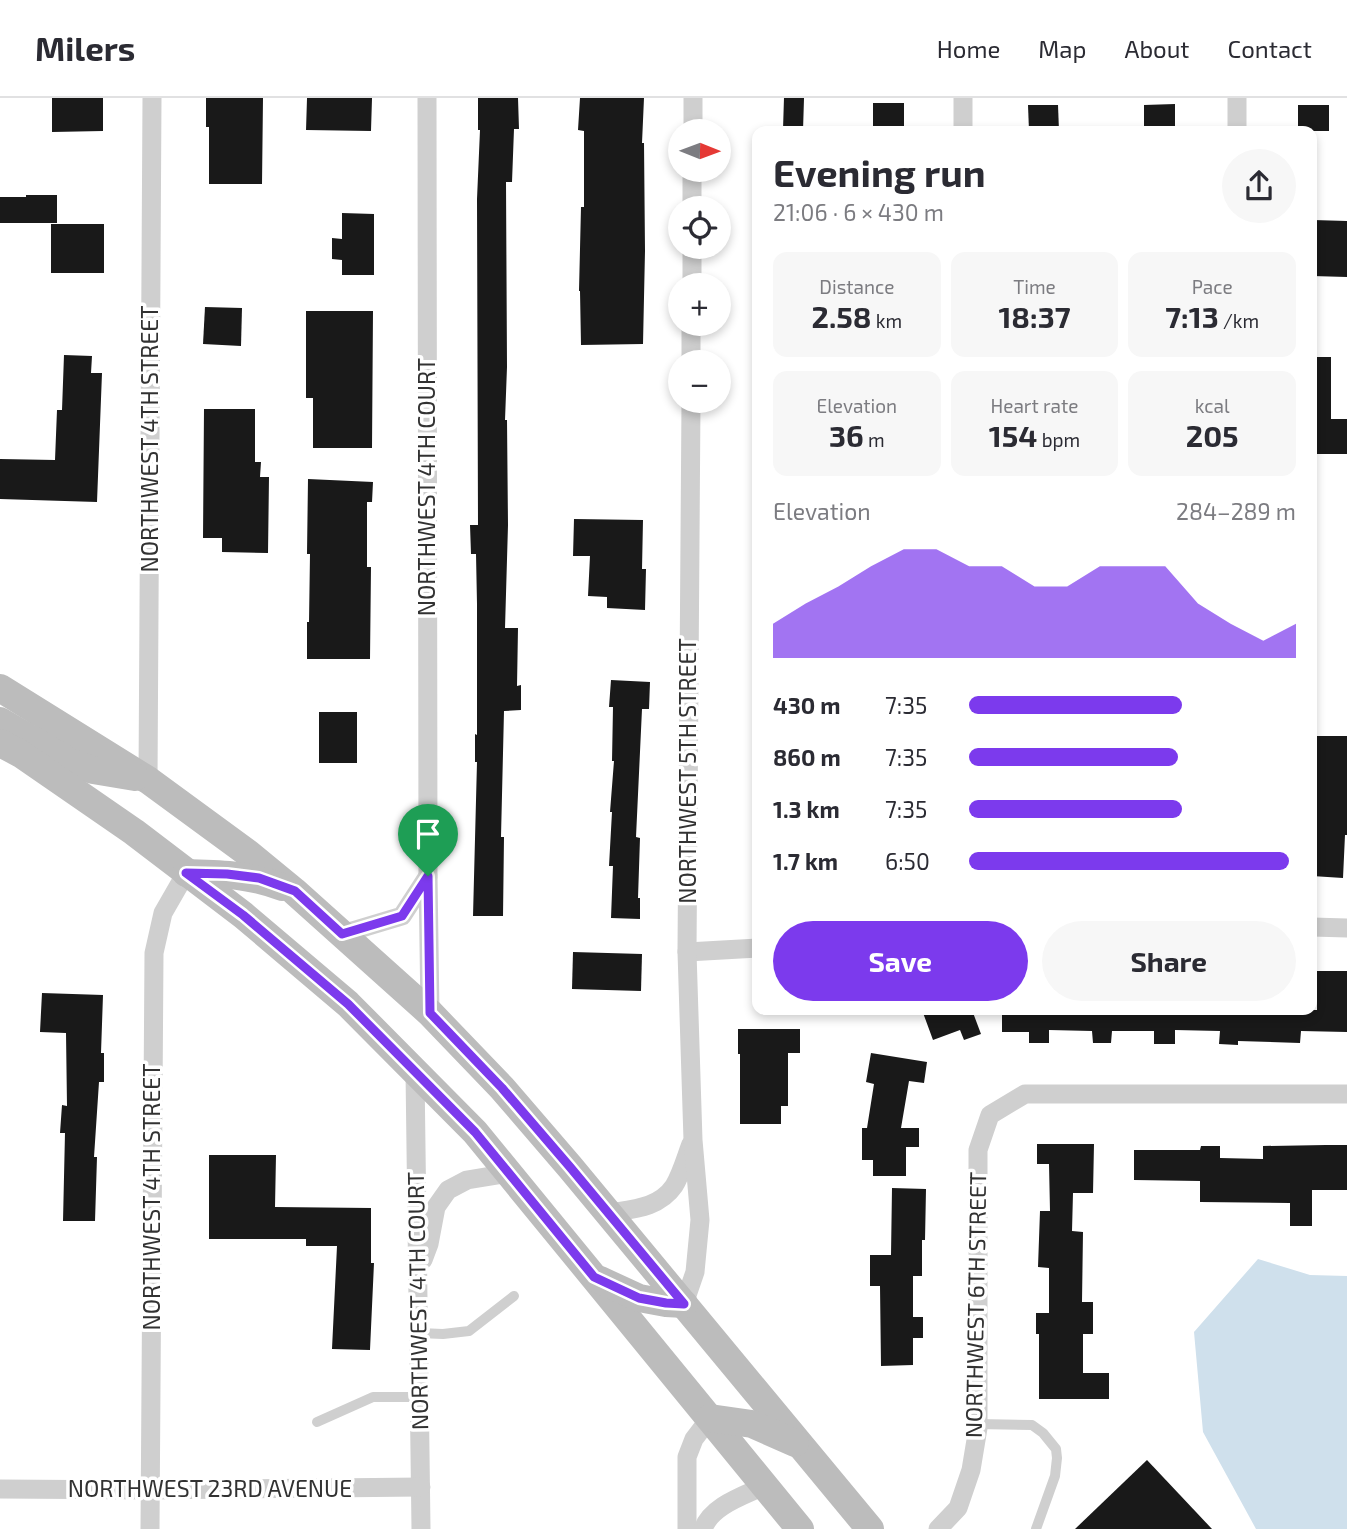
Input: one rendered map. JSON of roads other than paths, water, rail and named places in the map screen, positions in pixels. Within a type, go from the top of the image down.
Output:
[{"type":"main road","points":[[0,688],[148,780],[249,854],[295,891],[430,1013],[502,1088],[609,1213],[870,1529]]},
{"type":"main road","points":[[0,721],[70,762],[93,770],[148,780]]},
{"type":"main road","points":[[0,743],[21,754],[134,832],[243,915],[348,1004],[475,1132],[800,1529]]},
{"type":"main road","points":[[186,873],[259,878],[295,891]]},
{"type":"main road","points":[[594,1277],[639,1298],[684,1304]]},
{"type":"main road","points":[[710,1418],[752,1424],[801,1446]]},
{"type":"street","name":"NORTHWEST 4TH STREET","points":[[148,780],[152,98]]},
{"type":"street","name":"NORTHWEST 4TH COURT","points":[[427,98],[430,1013]]},
{"type":"street","points":[[692,119],[693,98]]},
{"type":"street","points":[[963,98],[963,126]]},
{"type":"street","points":[[1237,98],[1237,126]]},
{"type":"street","name":"NORTHWEST 5TH STREET","points":[[684,1304],[695,1272],[700,1220],[693,1140],[687,952],[691,413]]},
{"type":"street","name":"NORTHWEST 4TH STREET","points":[[150,1529],[154,953],[163,913],[186,873]]},
{"type":"street","points":[[342,934],[402,916],[428,876]]},
{"type":"street","points":[[1317,927],[1347,928]]},
{"type":"street","points":[[687,952],[752,948]]},
{"type":"street","name":"NORTHWEST 4TH COURT","points":[[415,1072],[421,1529]]},
{"type":"street","name":"NORTHWEST 6TH STREET","points":[[938,1529],[958,1508],[971,1470],[977,1424],[978,1150],[990,1115],[1025,1094],[1347,1094]]},
{"type":"street","name":"NORTHWEST 5TH STREET","points":[[609,1213],[655,1203],[674,1186],[693,1140]]},
{"type":"street","points":[[418,1274],[429,1244],[436,1207],[448,1189],[467,1180],[509,1173]]},
{"type":"street","points":[[687,1529],[687,1457],[694,1439],[710,1418]]},
{"type":"street","points":[[703,1529],[706,1520],[726,1505],[764,1486]]},
{"type":"street","name":"NORTHWEST 23RD AVENUE","points":[[0,1489],[421,1487]]},
{"type":"lane","points":[[419,1333],[469,1331],[514,1296]]},
{"type":"lane","points":[[317,1422],[373,1397],[419,1397]]},
{"type":"lane","points":[[977,1424],[1031,1425],[1043,1433],[1056,1448],[1055,1476],[1036,1529]]},
{"type":"water","points":[[1258,1259],[1310,1275],[1347,1276],[1347,1529],[1256,1529],[1203,1432],[1194,1332]]}]
